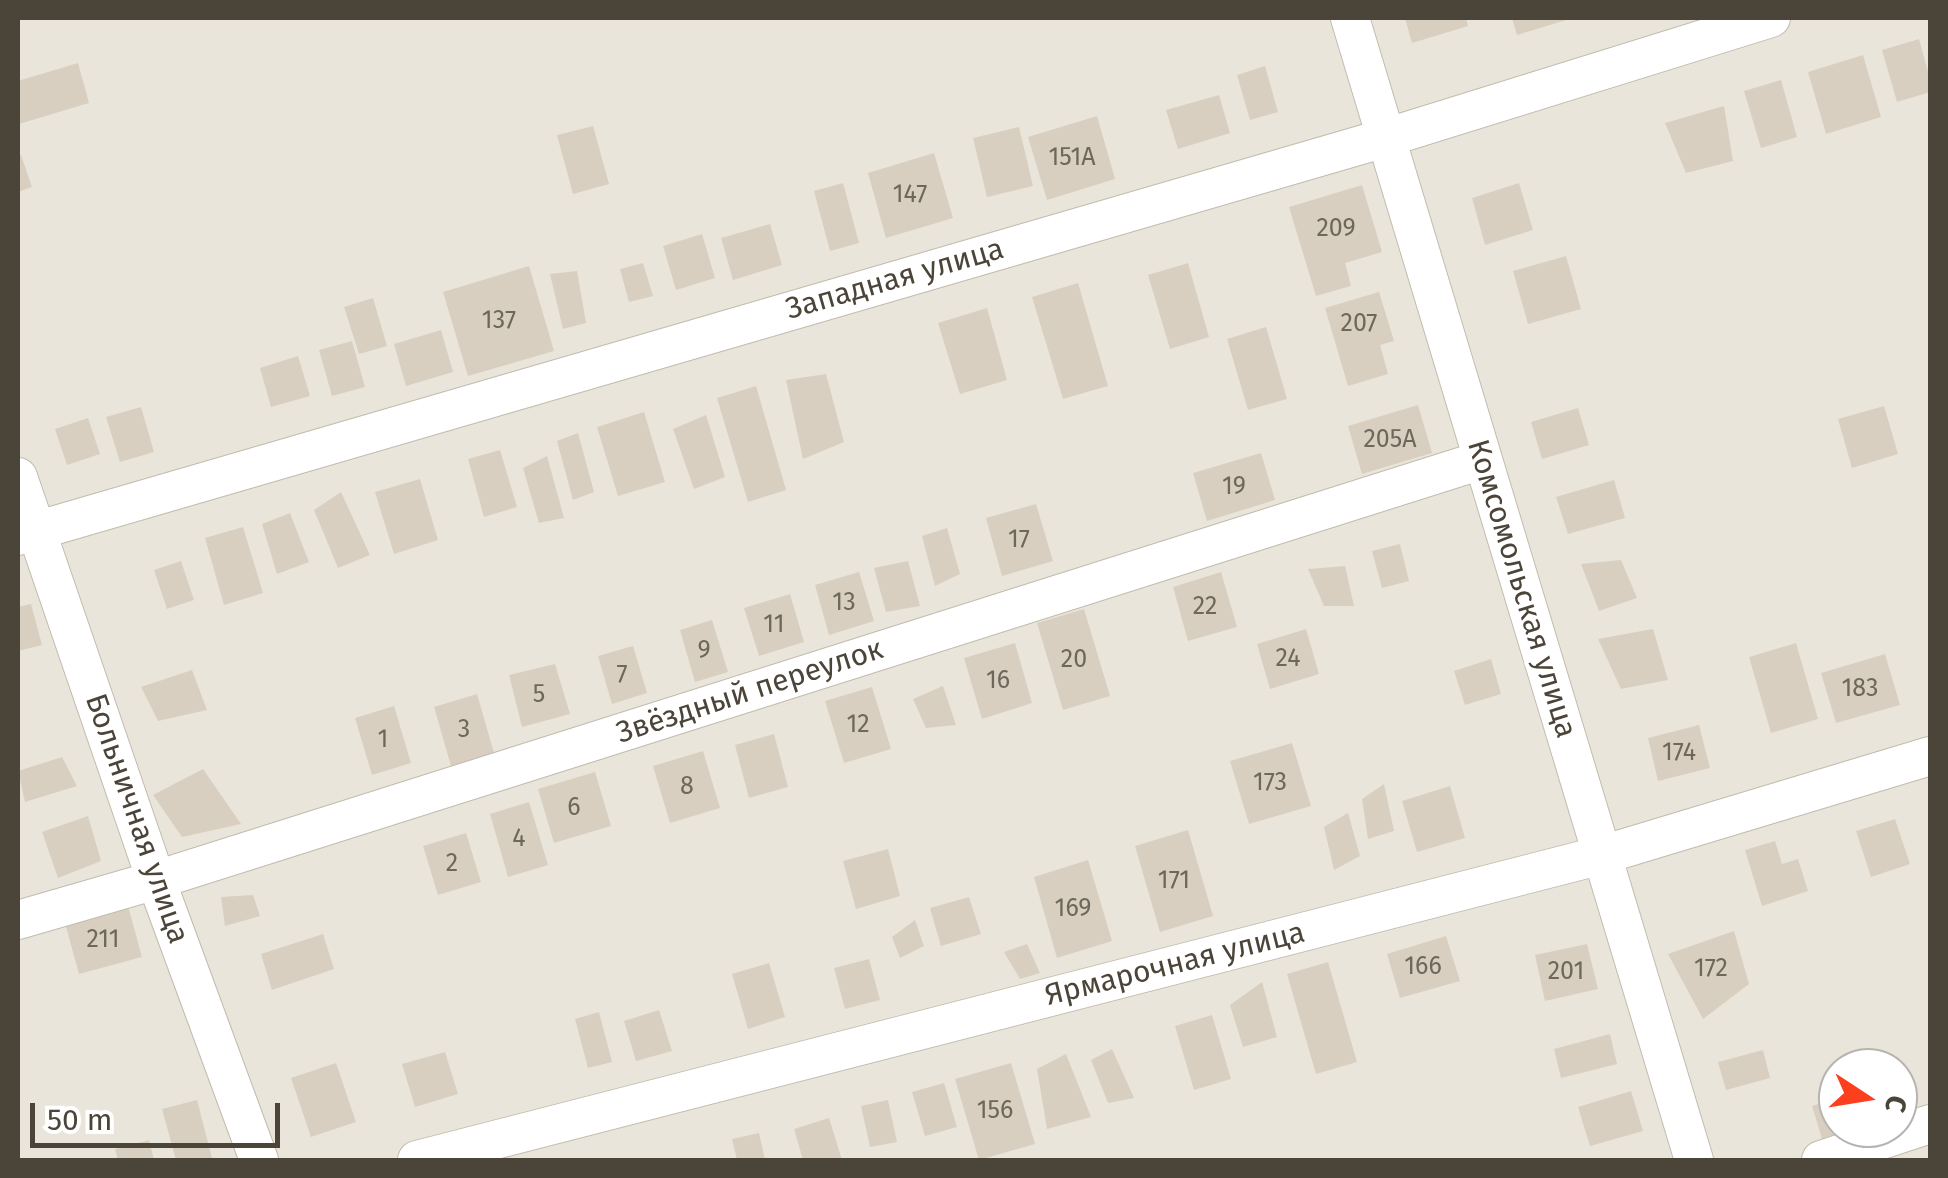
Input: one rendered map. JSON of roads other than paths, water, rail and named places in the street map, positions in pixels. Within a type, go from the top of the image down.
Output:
[{"type":"street","name":"Комсомольская улица","points":[[1350,18],[1694,1160]]},
{"type":"street","name":"Западная улица","points":[[27,533],[1385,138],[1771,18]]},
{"type":"street","name":"Звёздный переулок","points":[[18,920],[156,880],[1482,460]]},
{"type":"street","name":"Больничная улица","points":[[18,477],[27,533],[259,1160]]},
{"type":"street","name":"Ярмарочная улица","points":[[417,1160],[1602,855],[1930,756]]},
{"type":"street","points":[[1821,1160],[1930,1124]]}]
